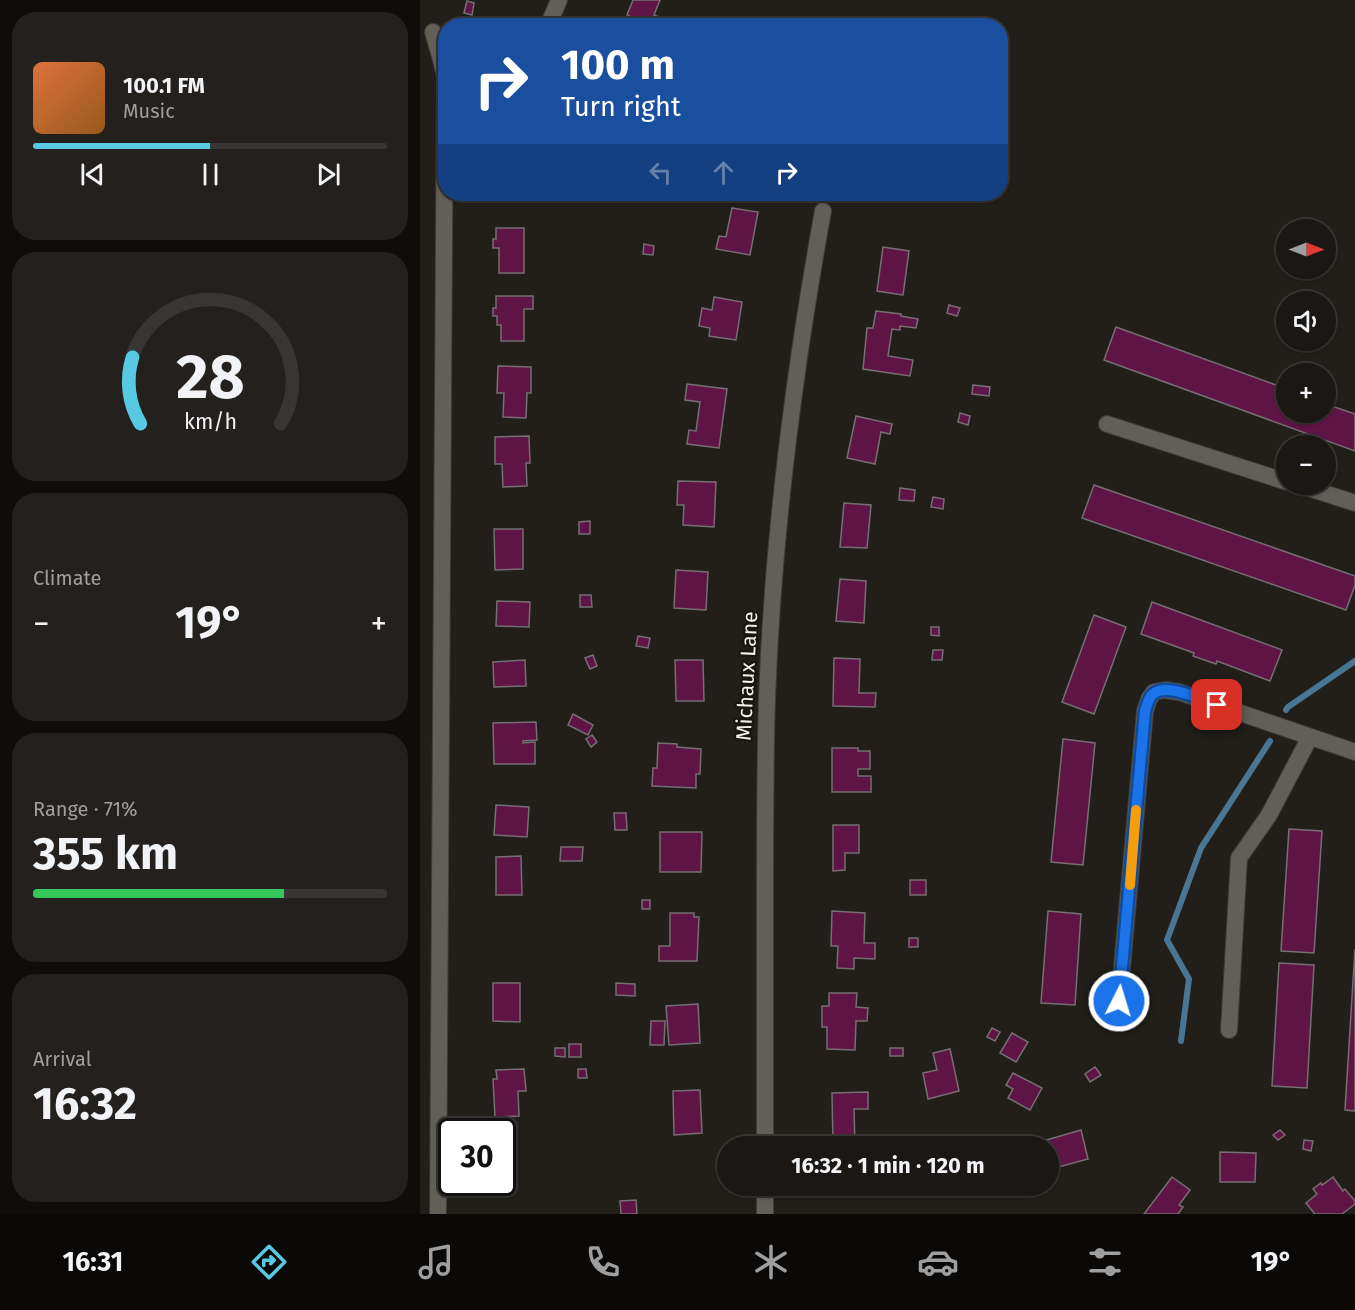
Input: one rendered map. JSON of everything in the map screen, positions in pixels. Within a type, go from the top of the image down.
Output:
[{"type":"street","points":[[551,18],[559,0]]},
{"type":"street","points":[[433,31],[438,47]]},
{"type":"street","points":[[438,1214],[444,201]]},
{"type":"street","name":"Michaux Lane","points":[[765,1136],[767,696],[778,531],[808,296],[823,211]]},
{"type":"street","points":[[1107,424],[1276,478]]},
{"type":"street","points":[[1330,495],[1355,503]]},
{"type":"street","points":[[1119,1001],[1145,711],[1154,692],[1165,690],[1179,692],[1355,752]]},
{"type":"street","points":[[1229,1030],[1239,858],[1269,815],[1310,737]]},
{"type":"street","points":[[765,1196],[765,1214]]},
{"type":"building","points":[[633,0],[660,0],[654,15],[661,18],[633,18],[627,15]]},
{"type":"building","points":[[467,1],[474,3],[472,15],[464,13]]},
{"type":"building","points":[[732,208],[758,212],[750,255],[716,249],[719,236],[726,237]]},
{"type":"building","points":[[496,228],[524,228],[524,273],[499,273],[499,248],[493,248]]},
{"type":"building","points":[[644,244],[654,246],[653,255],[643,254]]},
{"type":"building","points":[[883,247],[909,251],[903,295],[877,291]]},
{"type":"building","points":[[496,296],[533,296],[533,309],[524,309],[524,341],[501,341],[501,325],[497,325],[497,316],[493,316]]},
{"type":"building","points":[[714,297],[742,302],[736,340],[709,336],[710,328],[699,326],[702,308],[712,310]]},
{"type":"building","points":[[949,305],[960,308],[957,316],[947,313]]},
{"type":"building","points":[[876,311],[918,319],[916,328],[900,326],[900,330],[892,329],[888,356],[913,360],[910,376],[863,369],[867,328],[873,328]]},
{"type":"building","points":[[1116,327],[1276,385],[1276,422],[1104,360]]},
{"type":"building","points":[[498,366],[531,367],[531,393],[527,393],[526,418],[503,417],[504,393],[497,393]]},
{"type":"building","points":[[687,384],[727,389],[719,448],[687,444],[689,430],[696,431],[700,402],[685,400]]},
{"type":"building","points":[[973,385],[990,387],[989,396],[972,394]]},
{"type":"building","points":[[1336,407],[1355,414],[1355,451],[1336,444],[1336,435],[1311,435],[1278,423],[1336,423]]},
{"type":"building","points":[[960,413],[970,416],[968,425],[958,422]]},
{"type":"building","points":[[856,416],[892,424],[890,434],[881,432],[875,464],[847,458]]},
{"type":"building","points":[[529,436],[530,463],[526,463],[527,486],[503,487],[502,464],[495,464],[495,437]]},
{"type":"building","points":[[678,481],[716,482],[714,527],[683,525],[684,505],[677,505]]},
{"type":"building","points":[[1094,485],[1355,576],[1355,585],[1346,610],[1082,518]]},
{"type":"building","points":[[900,488],[915,490],[914,501],[899,500]]},
{"type":"building","points":[[933,497],[944,499],[943,509],[931,507]]},
{"type":"building","points":[[844,503],[871,505],[867,548],[840,547]]},
{"type":"building","points":[[590,521],[590,534],[579,534],[579,522]]},
{"type":"building","points":[[494,529],[523,529],[523,569],[495,570]]},
{"type":"building","points":[[676,570],[708,572],[706,610],[674,608]]},
{"type":"building","points":[[840,579],[866,581],[864,623],[836,621]]},
{"type":"building","points":[[580,595],[591,595],[592,607],[580,607]]},
{"type":"building","points":[[497,601],[530,602],[529,627],[496,626]]},
{"type":"building","points":[[1152,602],[1282,650],[1270,681],[1217,661],[1216,664],[1193,656],[1194,653],[1141,634]]},
{"type":"building","points":[[1094,615],[1126,627],[1094,714],[1062,702]]},
{"type":"building","points":[[931,627],[939,627],[939,636],[931,635]]},
{"type":"building","points":[[638,636],[650,638],[648,648],[636,646]]},
{"type":"building","points":[[933,650],[943,650],[942,660],[932,660]]},
{"type":"building","points":[[593,655],[597,666],[590,669],[585,658]]},
{"type":"building","points":[[834,658],[860,659],[859,693],[876,693],[875,707],[833,706]]},
{"type":"building","points":[[525,660],[526,686],[494,687],[493,662]]},
{"type":"building","points":[[675,660],[703,660],[704,701],[676,701]]},
{"type":"building","points":[[573,714],[593,725],[588,735],[568,725]]},
{"type":"building","points":[[536,722],[537,740],[523,741],[523,743],[535,742],[535,764],[494,764],[493,723]]},
{"type":"building","points":[[592,735],[597,742],[591,747],[586,739]]},
{"type":"building","points":[[1063,739],[1095,743],[1083,865],[1051,862]]},
{"type":"building","points":[[658,743],[701,749],[700,774],[696,774],[696,788],[652,786],[653,768],[657,768]]},
{"type":"building","points":[[832,748],[858,748],[858,751],[870,751],[870,769],[858,769],[858,776],[871,776],[871,792],[832,792]]},
{"type":"building","points":[[496,805],[529,807],[527,837],[494,835]]},
{"type":"building","points":[[614,813],[626,813],[627,830],[615,830]]},
{"type":"building","points":[[833,825],[859,825],[859,853],[845,853],[845,870],[833,871]]},
{"type":"building","points":[[1289,829],[1322,831],[1314,953],[1281,951]]},
{"type":"building","points":[[660,832],[702,832],[701,872],[660,872]]},
{"type":"building","points":[[561,847],[583,847],[582,861],[560,861]]},
{"type":"building","points":[[521,856],[522,895],[496,895],[496,857]]},
{"type":"building","points":[[910,880],[926,880],[926,895],[910,895]]},
{"type":"building","points":[[642,900],[650,900],[650,909],[642,909]]},
{"type":"building","points":[[832,911],[865,913],[864,943],[875,943],[875,959],[854,958],[854,969],[837,968],[838,946],[831,946]]},
{"type":"building","points":[[1048,911],[1081,914],[1075,1005],[1041,1003]]},
{"type":"building","points":[[670,913],[694,913],[694,917],[699,917],[697,961],[659,961],[659,946],[670,946]]},
{"type":"building","points":[[909,938],[918,938],[918,947],[909,947]]},
{"type":"building","points":[[1355,949],[1355,1111],[1345,1110]]},
{"type":"building","points":[[1279,963],[1314,965],[1307,1088],[1272,1086]]},
{"type":"building","points":[[493,983],[520,983],[520,1022],[493,1021]]},
{"type":"building","points":[[616,983],[635,984],[635,996],[616,995]]},
{"type":"building","points":[[829,993],[857,993],[856,1007],[868,1008],[867,1021],[856,1021],[855,1050],[827,1049],[827,1027],[822,1027],[822,1006],[829,1006]]},
{"type":"building","points":[[698,1004],[700,1043],[669,1045],[666,1006]]},
{"type":"building","points":[[651,1021],[665,1021],[664,1045],[650,1045]]},
{"type":"building","points":[[992,1028],[1000,1032],[995,1041],[987,1037]]},
{"type":"building","points":[[1012,1033],[1028,1042],[1016,1062],[1000,1053]]},
{"type":"building","points":[[569,1044],[581,1044],[581,1057],[569,1057]]},
{"type":"building","points":[[555,1048],[565,1048],[565,1057],[555,1056]]},
{"type":"building","points":[[890,1048],[903,1048],[903,1056],[890,1056]]},
{"type":"building","points":[[950,1049],[959,1091],[928,1099],[923,1073],[937,1070],[933,1053]]},
{"type":"building","points":[[1095,1067],[1101,1075],[1090,1082],[1085,1074]]},
{"type":"building","points":[[524,1069],[526,1091],[518,1091],[519,1116],[495,1117],[493,1079],[497,1079],[496,1070]]},
{"type":"building","points":[[578,1069],[586,1069],[587,1078],[578,1078]]},
{"type":"building","points":[[1013,1073],[1042,1088],[1030,1110],[1008,1098],[1013,1089],[1006,1085]]},
{"type":"building","points":[[700,1090],[702,1133],[674,1135],[673,1091]]},
{"type":"building","points":[[868,1092],[868,1109],[854,1109],[855,1136],[833,1136],[832,1093]]},
{"type":"building","points":[[1081,1130],[1088,1159],[1059,1167],[1059,1136]]},
{"type":"building","points":[[1280,1130],[1285,1135],[1278,1140],[1273,1135]]},
{"type":"building","points":[[1304,1140],[1313,1141],[1311,1151],[1303,1149]]},
{"type":"building","points":[[1220,1152],[1256,1153],[1255,1182],[1220,1182]]},
{"type":"building","points":[[1172,1177],[1190,1190],[1179,1205],[1183,1207],[1178,1214],[1144,1214]]},
{"type":"building","points":[[1333,1177],[1343,1191],[1345,1189],[1355,1201],[1355,1204],[1342,1214],[1315,1214],[1306,1203],[1317,1194],[1313,1189]]},
{"type":"building","points":[[636,1200],[637,1214],[621,1214],[620,1201]]},
{"type":"waterway","points":[[1286,710],[1355,661]]},
{"type":"waterway","points":[[1181,1041],[1189,979],[1167,940],[1201,848],[1270,741]]},
{"type":"slow traffic","points":[[1130,885],[1136,810]]},
{"type":"route","points":[[1119,1001],[1145,711],[1154,692],[1165,690],[1179,692],[1217,705]]}]
